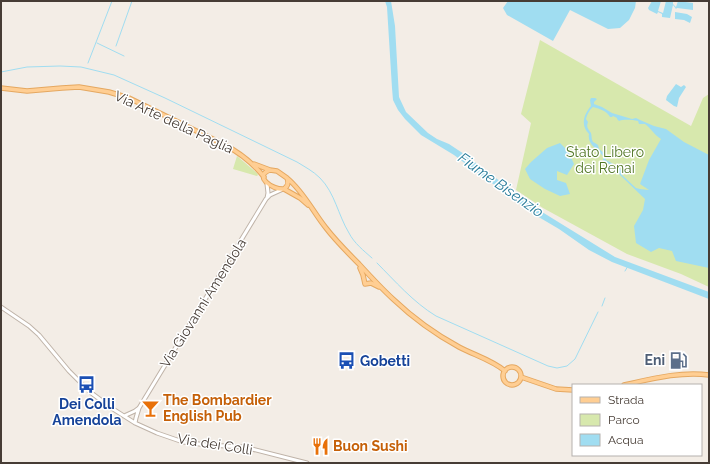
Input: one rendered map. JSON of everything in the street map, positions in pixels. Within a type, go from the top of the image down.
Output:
[{"type":"main road","name":"Via Arte della Paglia","points":[[1,88],[27,91],[79,87],[113,93],[129,98],[218,141],[233,149],[256,165],[281,173],[301,192],[326,228],[358,263],[405,310],[426,326],[460,347],[487,360],[505,371],[509,368],[515,368],[520,371],[521,377],[556,388],[572,390]]},
{"type":"main road","name":"Via Arte della Paglia","points":[[249,161],[264,177],[267,184],[276,189],[282,189],[300,198],[315,213]]},
{"type":"main road","points":[[264,177],[266,171],[270,170]]},
{"type":"main road","points":[[282,189],[288,185],[288,178]]},
{"type":"main road","points":[[358,263],[364,275],[365,284],[371,284],[382,288]]},
{"type":"main road","points":[[505,371],[503,374],[503,379],[508,385],[516,384],[521,377]]},
{"type":"main road","points":[[629,384],[676,375],[709,375]]},
{"type":"street","name":"Via Giovanni Amendola","points":[[136,423],[139,408],[266,199],[268,193],[267,184]]},
{"type":"street","name":"Via Giovanni Amendola","points":[[266,199],[270,195],[282,189]]},
{"type":"street","name":"Via dei Colli","points":[[1,307],[29,326],[39,335],[69,371],[85,386],[106,404],[136,423],[156,433],[183,442],[244,447],[307,463]]},
{"type":"street","points":[[124,416],[139,408]]},
{"type":"green space","name":"Stato Libero dei Renai","points":[[540,40],[691,126],[703,98],[709,94],[709,287],[681,274],[627,254],[543,208],[516,190],[531,123],[521,114]]},
{"type":"green space","points":[[237,156],[258,175],[257,176],[233,169]]},
{"type":"water","points":[[385,1],[391,1],[395,26],[399,97],[406,112],[428,133],[464,154],[534,207],[615,257],[709,292],[709,299],[612,262],[589,250],[559,229],[525,209],[517,201],[454,155],[421,135],[405,119],[393,100],[387,7]]},
{"type":"water","points":[[508,1],[636,1],[635,8],[629,20],[620,28],[608,29],[570,10],[553,41],[507,15],[503,8]]},
{"type":"water","points":[[652,1],[661,1],[658,11],[663,13],[666,1],[673,1],[673,4],[676,7],[678,1],[693,3],[693,10],[676,9],[673,5],[670,18],[662,17],[662,14],[658,12],[657,14],[649,10],[648,8]]},
{"type":"water","points":[[675,12],[687,14],[692,17],[690,23],[684,20],[675,19]]},
{"type":"water","points":[[676,84],[681,87],[684,85],[686,87],[679,98],[677,107],[666,100],[667,96]]},
{"type":"water","points":[[591,98],[597,99],[594,104],[612,113],[632,119],[636,118],[654,126],[666,129],[684,142],[709,155],[709,268],[676,261],[672,251],[659,248],[651,252],[636,243],[634,226],[643,210],[645,199],[620,175],[615,168],[603,161],[603,156],[591,144],[589,134],[586,131],[584,123],[586,112],[591,106]],"holes":[[[593,107],[601,109],[610,117],[613,116],[619,121],[633,120],[638,121],[639,124],[645,124],[656,136],[661,139],[649,160],[640,184],[649,190],[636,188],[622,175],[619,167],[606,160],[604,153],[599,149],[598,145],[593,142],[591,133],[587,127],[588,122],[586,119]]]},
{"type":"water","points":[[560,143],[568,151],[574,164],[567,175],[557,171],[557,180],[566,183],[570,194],[560,196],[545,189],[530,179],[525,169],[547,148]]},
{"type":"waterway","points":[[88,63],[112,1]]},
{"type":"waterway","points":[[116,46],[132,1]]},
{"type":"waterway","points":[[97,43],[124,56]]},
{"type":"waterway","points":[[1,72],[27,67],[60,66],[81,67],[114,75],[297,162],[315,173],[325,184],[333,197],[351,237],[359,247],[372,258]]},
{"type":"waterway","points":[[377,263],[412,298],[436,316],[548,366],[557,368],[567,366],[575,359],[598,312]]},
{"type":"waterway","name":"Fiume Bisenzio","points":[[625,271],[628,266]]},
{"type":"waterway","points":[[602,306],[605,298]]},
{"type":"place","name":"Eni","points":[[678,360]]},
{"type":"place","name":"Gobetti","points":[[347,361]]},
{"type":"place","name":"Dei Colli Amendola","points":[[87,384]]},
{"type":"place","name":"The Bombardier English Pub","points":[[150,408]]},
{"type":"place","name":"Buon Sushi","points":[[320,446]]}]
